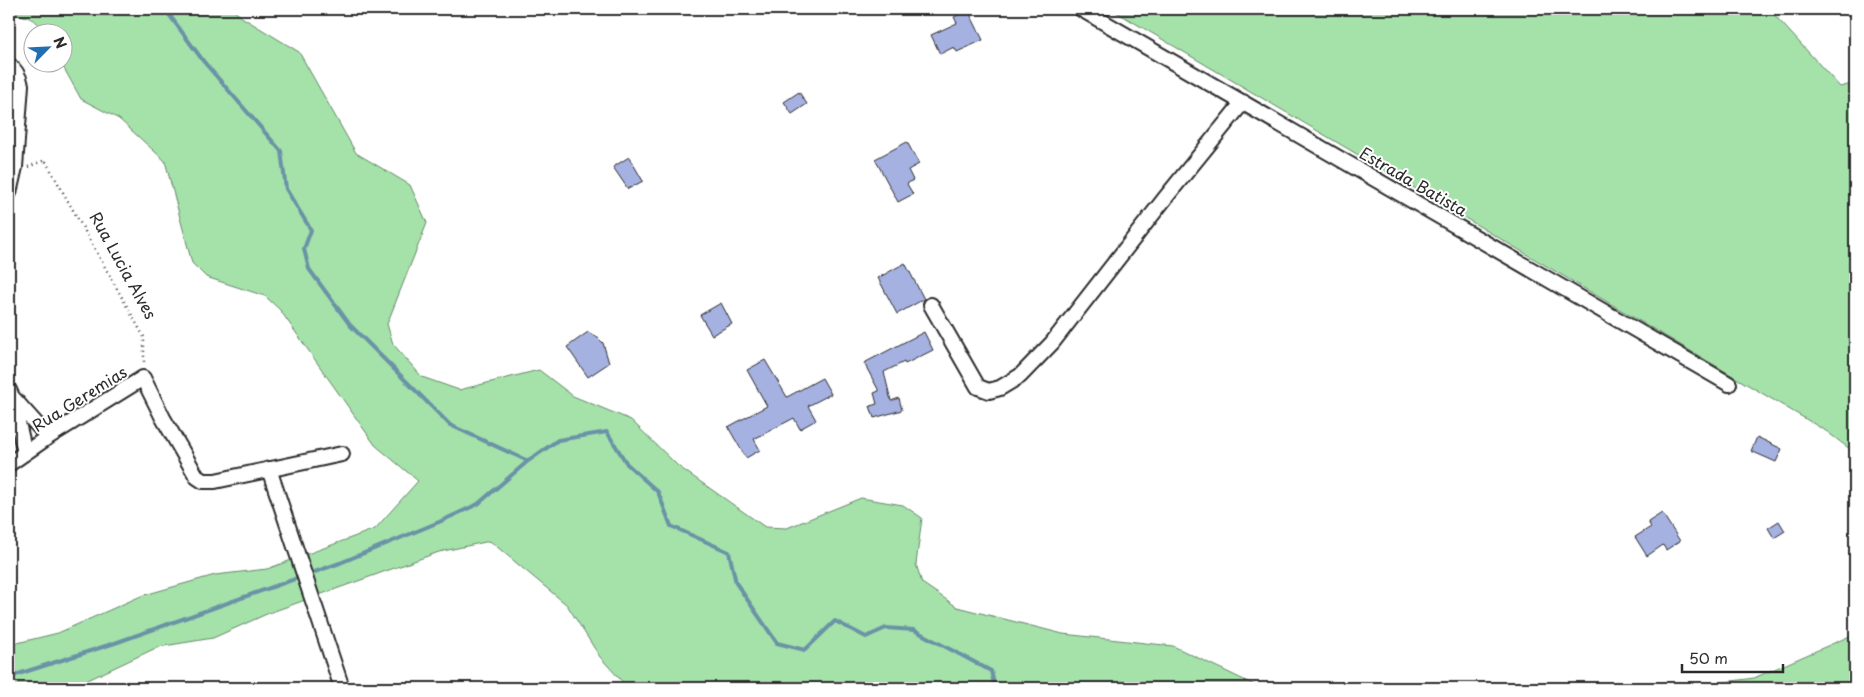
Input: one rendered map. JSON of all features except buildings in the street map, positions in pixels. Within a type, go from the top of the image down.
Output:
[{"type":"street","name":"Estrada Batista","points":[[1081,9],[1729,384]]},
{"type":"street","points":[[9,65],[15,70],[21,85],[9,193]]},
{"type":"street","points":[[930,305],[978,387],[989,391],[1009,384],[1030,368],[1052,343],[1243,102]]},
{"type":"street","points":[[144,378],[180,449],[203,482],[342,454]]},
{"type":"street","name":"Rua Geremias","points":[[9,464],[48,437],[144,378]]},
{"type":"street","points":[[10,394],[48,437]]},
{"type":"street","points":[[10,394],[25,453]]},
{"type":"street","points":[[269,469],[342,688]]},
{"type":"path","name":"Rua Lucia Alves","points":[[12,170],[45,160],[144,337],[144,378]]},
{"type":"green space","points":[[9,9],[232,9],[243,18],[299,52],[356,153],[410,185],[427,223],[387,324],[393,344],[422,377],[459,390],[539,370],[573,396],[631,420],[678,466],[765,527],[787,528],[861,498],[903,505],[922,518],[916,564],[922,583],[957,607],[1063,634],[1173,646],[1261,688],[628,688],[600,657],[567,605],[490,541],[439,552],[269,613],[213,638],[158,647],[71,688],[9,688],[9,645],[58,633],[141,596],[215,575],[267,569],[375,529],[418,481],[375,445],[280,310],[265,296],[206,277],[192,263],[165,161],[119,119],[81,99],[66,72],[72,72],[72,22],[36,22],[25,16],[9,13]]},
{"type":"green space","points":[[1111,9],[1769,9],[1840,87],[1855,83],[1855,453],[1826,431]]},
{"type":"green space","points":[[1850,636],[1855,636],[1855,688],[1682,688],[1754,678]]},
{"type":"waterway","points":[[165,9],[204,62],[281,151],[286,189],[311,230],[304,249],[309,269],[350,325],[450,425],[528,461],[558,440],[607,432],[627,464],[658,492],[671,526],[729,552],[736,583],[777,643],[805,650],[835,621],[866,637],[886,628],[914,630],[991,671],[995,688]]},
{"type":"waterway","points":[[9,677],[115,643],[340,563],[439,522],[478,504],[528,461]]}]
